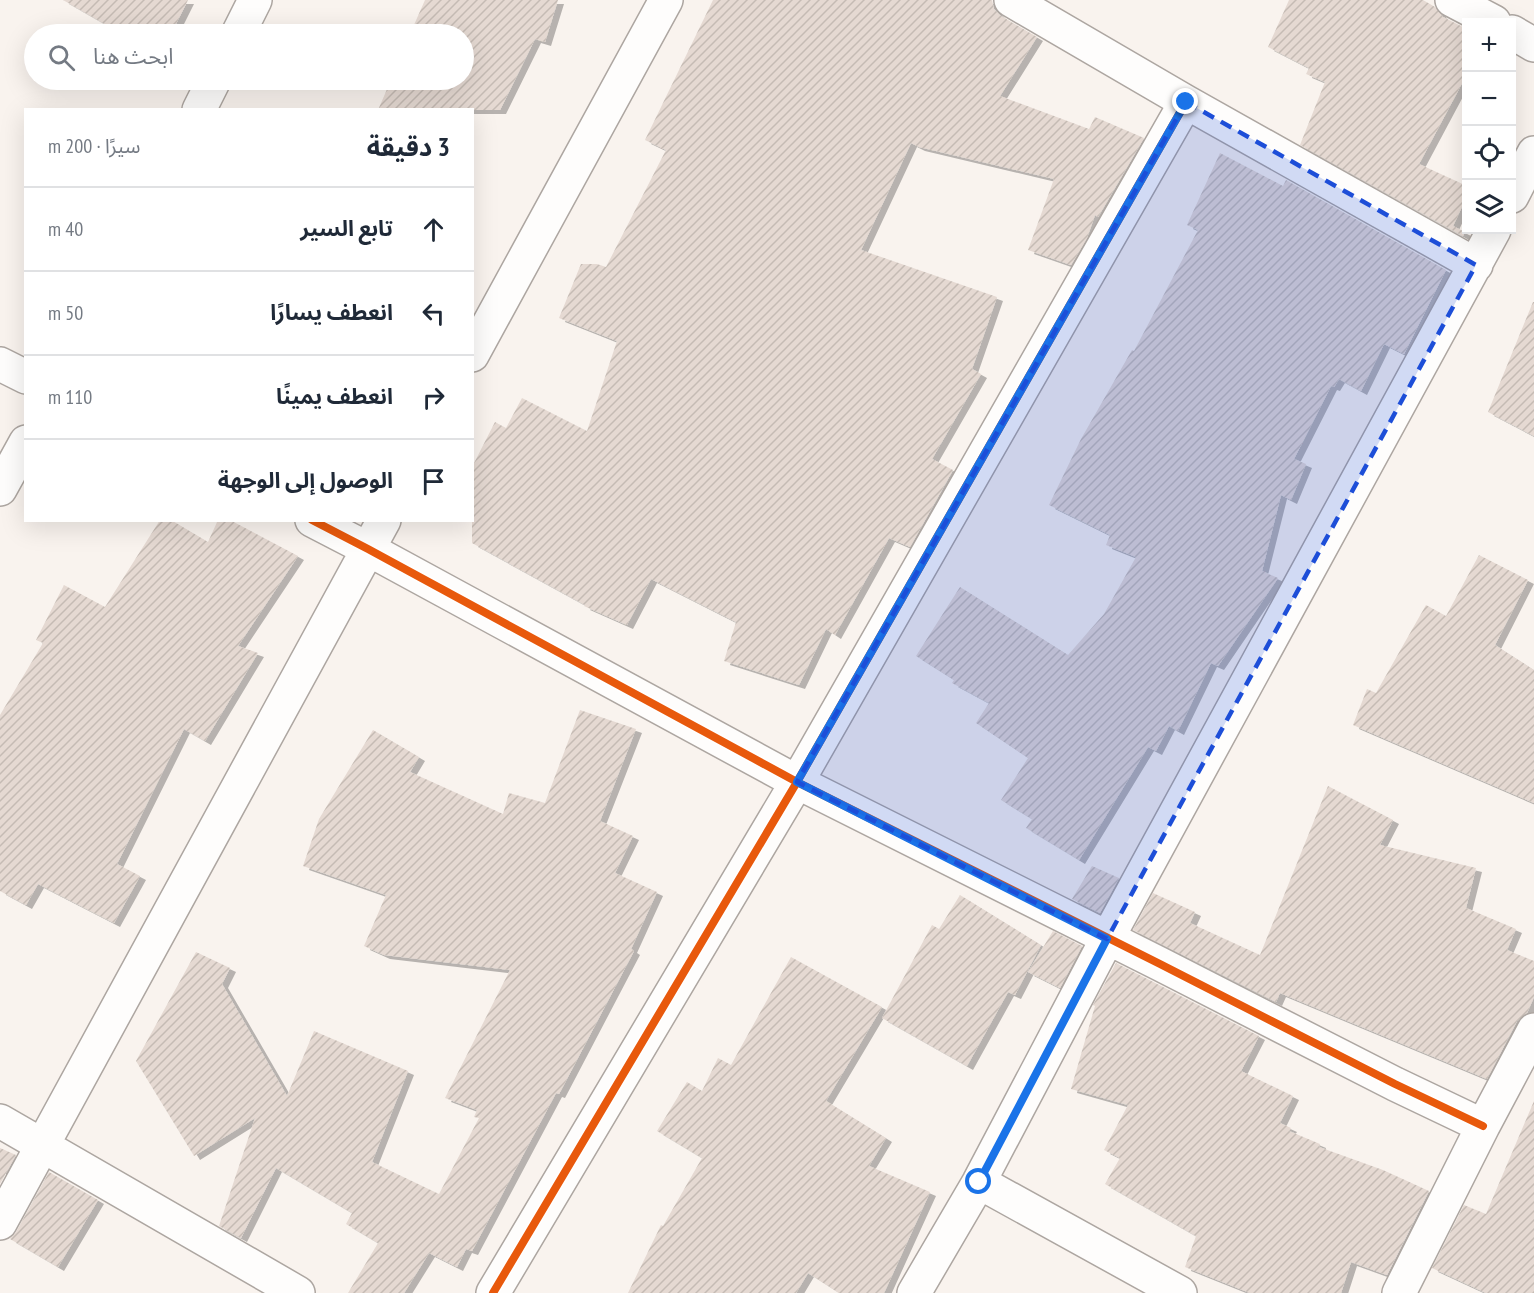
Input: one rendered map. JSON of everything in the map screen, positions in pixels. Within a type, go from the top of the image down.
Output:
[{"type":"street","points":[[243,24],[255,0]]},
{"type":"street","points":[[474,351],[666,0]]},
{"type":"street","points":[[1011,0],[1186,102],[1476,265]]},
{"type":"street","points":[[1452,0],[1486,18]]},
{"type":"street","points":[[1516,34],[1534,45]]},
{"type":"street","points":[[200,108],[209,90]]},
{"type":"street","points":[[493,1293],[797,782],[1186,102]]},
{"type":"street","points":[[1516,188],[1534,153]]},
{"type":"street","points":[[914,1293],[979,1182],[1107,939],[1492,234]]},
{"type":"street","points":[[0,364],[24,377]]},
{"type":"street","points":[[0,489],[24,446]]},
{"type":"street","points":[[316,522],[797,782],[1395,1084],[1483,1126]]},
{"type":"street","points":[[0,1223],[383,522]]},
{"type":"street","points":[[1400,1293],[1483,1126],[1523,1079],[1534,1030]]},
{"type":"street","points":[[0,1120],[298,1293]]},
{"type":"street","points":[[979,1182],[1180,1293]]},
{"type":"highlighted area","points":[[1186,102],[1476,265],[1107,939],[797,782]]},
{"type":"building","points":[[63,0],[188,0],[176,24],[105,24]]},
{"type":"building","points":[[425,0],[558,0],[545,42],[535,39],[500,110],[379,108],[387,90],[474,90],[474,24],[414,24]]},
{"type":"building","points":[[713,0],[992,0],[994,9],[1001,16],[1037,37],[1000,96],[1089,129],[1095,117],[1144,138],[1098,217],[1095,215],[1087,238],[1071,265],[1028,250],[1054,179],[919,147],[911,143],[861,250],[997,297],[972,369],[981,374],[932,459],[953,470],[910,547],[889,538],[835,635],[826,629],[799,685],[724,661],[736,622],[651,579],[627,625],[584,606],[472,543],[474,463],[495,422],[506,428],[522,398],[587,431],[617,341],[559,318],[581,264],[597,264],[606,267],[666,150],[645,140]]},
{"type":"building","points":[[1289,0],[1423,0],[1435,7],[1443,17],[1462,26],[1462,83],[1419,164],[1462,184],[1462,207],[1453,226],[1462,230],[1463,236],[1300,145],[1325,82],[1306,74],[1309,68],[1268,47]]},
{"type":"building","points":[[1220,153],[1283,186],[1286,180],[1446,270],[1404,354],[1384,344],[1361,391],[1339,379],[1334,387],[1331,386],[1294,459],[1306,464],[1291,500],[1281,495],[1262,571],[1278,578],[1218,666],[1211,663],[1178,731],[1169,726],[1156,751],[1148,747],[1079,860],[1026,828],[1032,819],[1001,800],[1028,758],[976,723],[989,703],[952,683],[954,680],[916,656],[960,587],[1068,655],[1104,614],[1136,557],[1106,545],[1110,535],[1049,505],[1081,439],[1132,350],[1134,351],[1198,230],[1187,225]]},
{"type":"building","points":[[1534,302],[1534,436],[1488,412]]},
{"type":"building","points":[[159,522],[174,522],[208,542],[217,522],[234,522],[298,556],[238,646],[258,653],[205,741],[184,729],[117,864],[140,876],[114,923],[38,884],[26,905],[0,891],[0,715],[43,643],[36,640],[64,585],[105,607]]},
{"type":"building","points":[[1479,555],[1528,580],[1495,645],[1534,670],[1534,803],[1353,725],[1367,689],[1376,693],[1426,605],[1446,616]]},
{"type":"building","points":[[580,710],[636,729],[600,821],[633,836],[615,873],[657,892],[631,949],[634,951],[559,1094],[556,1093],[472,1251],[466,1249],[457,1267],[429,1253],[404,1293],[348,1293],[378,1243],[346,1224],[352,1213],[276,1168],[241,1238],[219,1226],[255,1118],[194,1156],[136,1061],[196,952],[230,968],[222,984],[287,1096],[314,1031],[408,1071],[372,1162],[439,1194],[479,1118],[474,1117],[477,1110],[445,1098],[510,970],[384,955],[364,946],[386,895],[303,866],[319,819],[373,730],[419,757],[410,772],[503,814],[509,793],[545,803]]},
{"type":"building","points":[[1328,786],[1393,820],[1380,845],[1476,868],[1466,908],[1516,929],[1507,950],[1534,961],[1534,997],[1527,1013],[1517,1021],[1487,1079],[1280,993],[1276,1002],[1133,930],[1153,893],[1195,912],[1190,923],[1260,955]]},
{"type":"building","points":[[1092,866],[1119,878],[1100,913],[1072,899]]},
{"type":"building","points":[[960,895],[1041,945],[1015,995],[1008,992],[967,1066],[882,1018],[932,925],[939,929]]},
{"type":"building","points":[[1053,931],[1082,946],[1060,988],[1028,972]]},
{"type":"building","points":[[791,957],[882,1007],[826,1101],[886,1138],[869,1166],[930,1192],[884,1293],[839,1293],[808,1273],[796,1293],[628,1293],[661,1225],[663,1226],[702,1158],[657,1131],[687,1082],[702,1091],[718,1058],[731,1065]]},
{"type":"building","points":[[1116,963],[1259,1036],[1241,1071],[1293,1096],[1280,1123],[1291,1128],[1289,1131],[1320,1144],[1319,1147],[1383,1170],[1429,1191],[1387,1275],[1351,1262],[1341,1293],[1250,1293],[1185,1267],[1196,1236],[1105,1184],[1120,1158],[1104,1150],[1128,1105],[1071,1089],[1095,1006],[1093,1005]]},
{"type":"building","points":[[1534,1101],[1534,1293],[1486,1293],[1432,1268],[1464,1205],[1486,1214]]},
{"type":"building","points":[[0,1148],[16,1155],[0,1184]]},
{"type":"building","points":[[49,1172],[98,1200],[58,1267],[10,1239]]},
{"type":"cycle path","points":[[493,1293],[797,782],[1186,102]]},
{"type":"cycle path","points":[[316,522],[797,782],[1395,1084],[1483,1126]]},
{"type":"route","points":[[979,1182],[1107,939],[797,782],[1186,102]]}]
